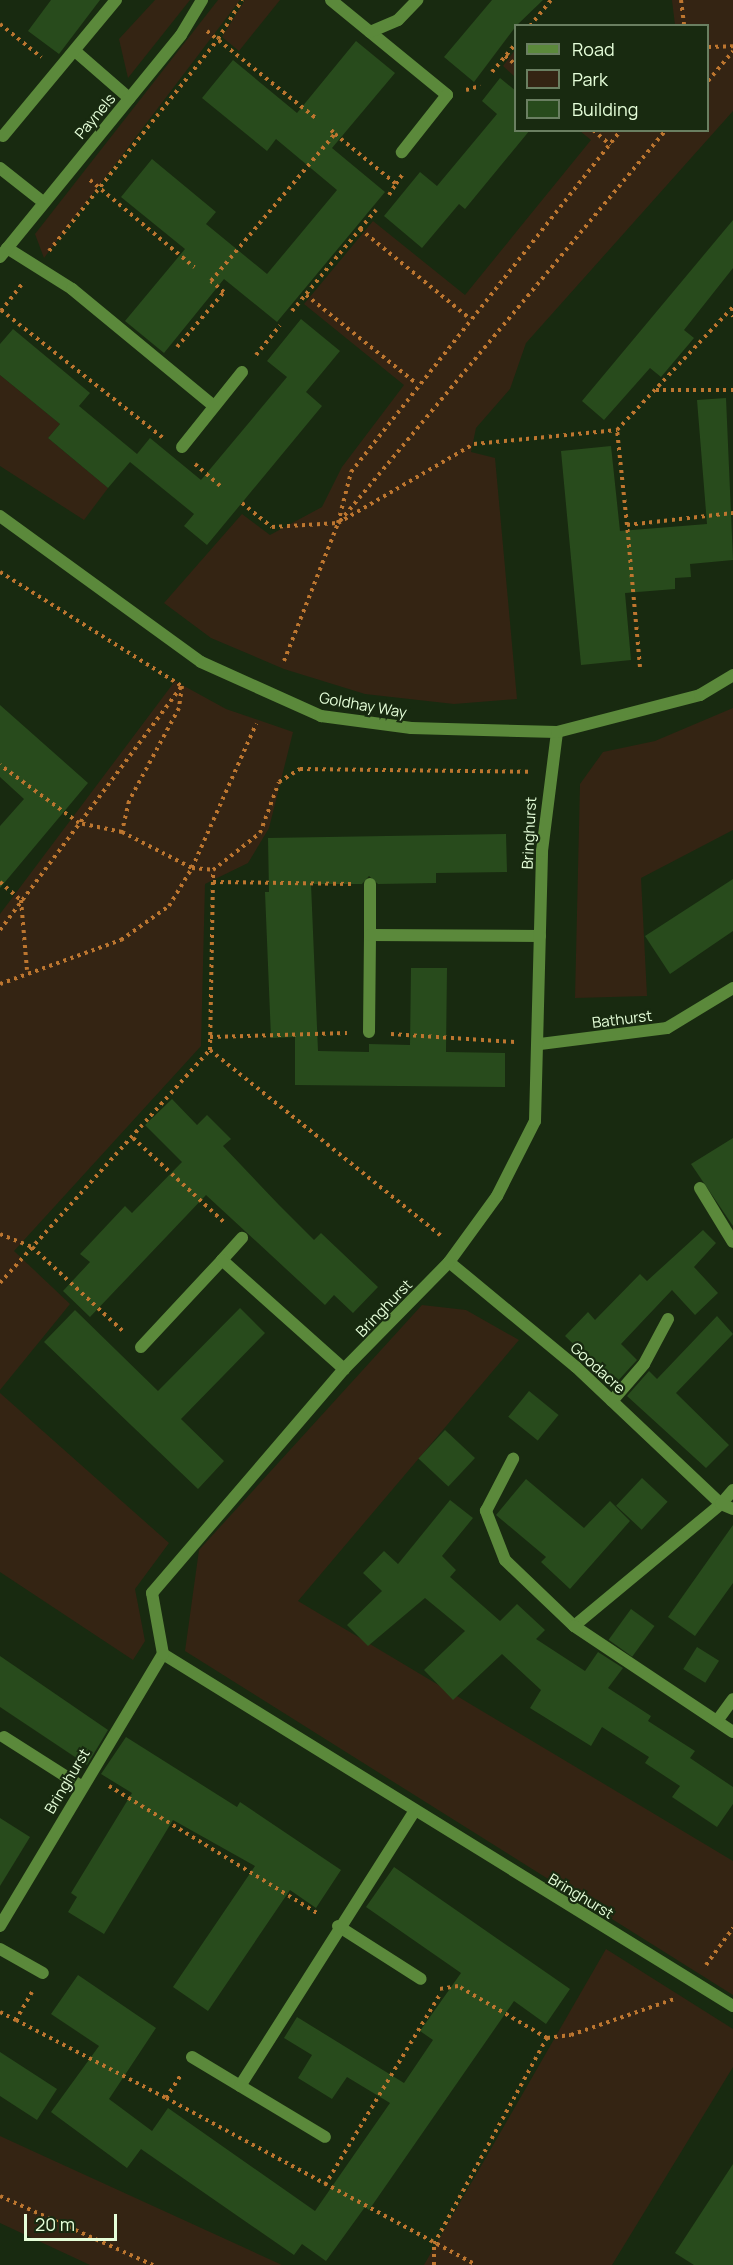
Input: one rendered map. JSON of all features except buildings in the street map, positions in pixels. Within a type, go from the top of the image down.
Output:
[{"type":"street","points":[[3,136],[116,0]]},
{"type":"street","name":"Paynels","points":[[202,0],[191,18],[129,98],[4,252],[72,289],[214,406]]},
{"type":"street","points":[[331,0],[447,95],[402,152]]},
{"type":"street","points":[[370,32],[398,20],[417,0]]},
{"type":"street","points":[[75,51],[129,98]]},
{"type":"street","points":[[0,168],[43,202]]},
{"type":"street","points":[[180,449],[242,372]]},
{"type":"street","name":"Goldhay Way","points":[[0,516],[201,662],[321,716],[411,728],[557,732],[700,695],[733,675]]},
{"type":"street","name":"Bringhurst","points":[[0,1926],[81,1786],[163,1654],[152,1593],[344,1369],[449,1262],[497,1196],[535,1121],[540,1044],[540,936],[548,773],[557,732]]},
{"type":"street","points":[[369,1032],[370,884]]},
{"type":"street","points":[[370,934],[540,936]]},
{"type":"street","name":"Bathurst","points":[[540,1044],[667,1028],[733,988]]},
{"type":"street","points":[[700,1188],[733,1242]]},
{"type":"street","points":[[141,1347],[242,1238]]},
{"type":"street","points":[[222,1260],[344,1369]]},
{"type":"street","name":"Goodacre","points":[[449,1262],[612,1401],[721,1504],[733,1509]]},
{"type":"street","points":[[612,1401],[644,1364],[668,1319]]},
{"type":"street","points":[[513,1460],[486,1512],[505,1560],[574,1626],[733,1732]]},
{"type":"street","points":[[574,1626],[721,1504],[733,1490]]},
{"type":"street","name":"Bringhurst","points":[[163,1654],[414,1812],[733,2006]]},
{"type":"street","points":[[717,1721],[733,1699]]},
{"type":"street","points":[[2,1741],[81,1786]]},
{"type":"street","points":[[240,2086],[338,1926],[414,1812]]},
{"type":"street","points":[[338,1926],[421,1979]]},
{"type":"street","points":[[0,1949],[43,1973]]},
{"type":"street","points":[[192,2057],[325,2137]]},
{"type":"path","points":[[44,258],[218,39],[242,0]]},
{"type":"path","points":[[533,24],[551,0]]},
{"type":"path","points":[[681,0],[684,24]]},
{"type":"path","points":[[191,18],[317,118]]},
{"type":"path","points":[[0,24],[58,70]]},
{"type":"path","points":[[492,72],[514,46]]},
{"type":"path","points":[[709,47],[733,46]]},
{"type":"path","points":[[709,80],[733,51]]},
{"type":"path","points":[[505,56],[514,63]]},
{"type":"path","points":[[331,130],[396,184]]},
{"type":"path","points":[[595,132],[610,145]]},
{"type":"path","points":[[284,661],[338,524],[351,472],[416,383],[620,132]]},
{"type":"path","points":[[338,524],[664,132]]},
{"type":"path","points":[[163,364],[224,292],[210,280],[335,134]]},
{"type":"path","points":[[389,195],[410,164]]},
{"type":"path","points":[[73,166],[194,267]]},
{"type":"path","points":[[292,311],[376,210]]},
{"type":"path","points":[[360,229],[469,318]]},
{"type":"path","points":[[28,276],[1,311],[180,449],[224,488]]},
{"type":"path","points":[[306,295],[416,383]]},
{"type":"path","points":[[242,503],[272,527],[338,524],[474,444],[617,430],[732,307]]},
{"type":"path","points":[[732,307],[733,317]]},
{"type":"path","points":[[242,372],[280,325]]},
{"type":"path","points":[[656,390],[733,390]]},
{"type":"path","points":[[617,430],[640,667]]},
{"type":"path","points":[[627,525],[733,513]]},
{"type":"path","points":[[0,572],[182,686]]},
{"type":"path","points":[[0,930],[182,686]]},
{"type":"path","points":[[122,832],[129,801],[179,708],[182,686]]},
{"type":"path","points":[[0,984],[27,970],[121,940],[169,906],[192,868],[256,724]]},
{"type":"path","points":[[0,765],[79,823],[122,832],[192,868],[213,870],[260,833],[279,782],[300,770],[548,773]]},
{"type":"path","points":[[0,1283],[210,1050],[213,870]]},
{"type":"path","points":[[0,882],[21,900],[27,970]]},
{"type":"path","points":[[213,882],[370,884]]},
{"type":"path","points":[[210,1050],[458,1250]]},
{"type":"path","points":[[133,1138],[242,1238]]},
{"type":"path","points":[[0,1234],[32,1247],[141,1347]]},
{"type":"path","points":[[89,1773],[338,1926]]},
{"type":"path","points":[[434,2265],[434,2244],[547,2038],[672,2002],[693,1982],[733,1928]]},
{"type":"path","points":[[16,2020],[43,1973]]},
{"type":"path","points":[[421,1979],[441,1991]]},
{"type":"path","points":[[326,2185],[441,1991],[458,1986],[547,2038]]},
{"type":"path","points":[[0,2012],[166,2098],[476,2265]]},
{"type":"path","points":[[166,2098],[192,2057]]},
{"type":"path","points":[[0,2196],[153,2265]]},
{"type":"green space","points":[[155,0],[190,0],[128,78],[119,39]]},
{"type":"green space","points":[[218,0],[240,0],[44,258],[35,234]]},
{"type":"green space","points":[[245,0],[280,0],[239,51],[222,37]]},
{"type":"green space","points":[[672,0],[733,0],[733,111],[526,343],[510,389],[476,428],[471,452],[495,458],[517,699],[454,704],[365,694],[284,669],[211,638],[164,603],[242,514],[270,535],[322,507],[342,467],[404,385],[304,304],[373,221],[465,295],[591,140],[581,132],[709,132],[709,24],[675,24]]},
{"type":"green space","points":[[514,51],[514,76],[503,66]]},
{"type":"green space","points":[[0,375],[60,424],[48,438],[108,488],[84,520],[0,466]]},
{"type":"green space","points":[[175,681],[226,709],[293,732],[269,828],[248,863],[205,884],[201,1046],[14,1251],[70,1304],[0,1390],[0,914]]},
{"type":"green space","points":[[733,708],[733,830],[641,878],[647,996],[575,998],[580,784],[603,752],[655,741]]},
{"type":"green space","points":[[422,1305],[466,1310],[519,1340],[298,1601],[733,1861],[733,1995],[185,1651],[199,1550]]},
{"type":"green space","points":[[0,1393],[169,1543],[135,1589],[145,1641],[133,1660],[0,1572]]},
{"type":"green space","points":[[606,1949],[733,2029],[733,2067],[612,2265],[424,2265]]},
{"type":"green space","points":[[0,2136],[282,2265],[90,2265],[0,2223]]}]
